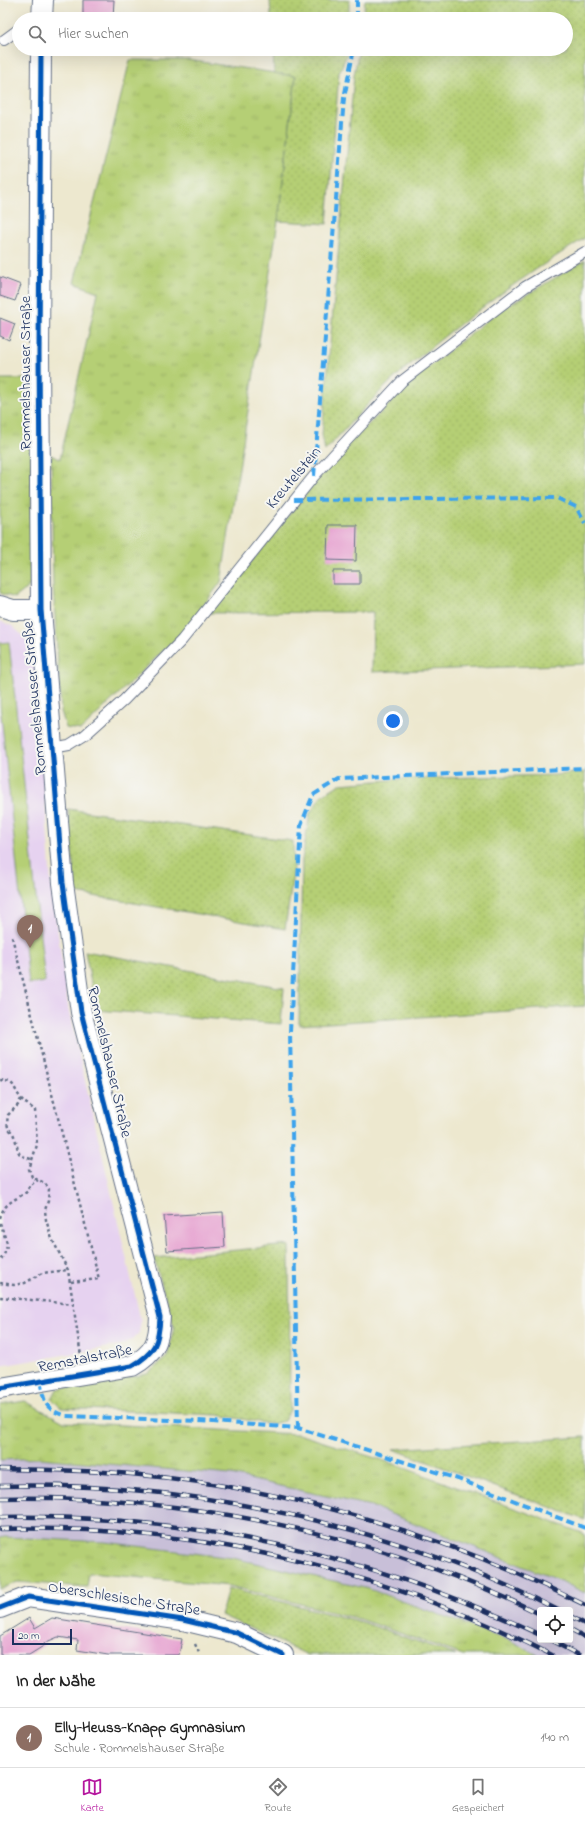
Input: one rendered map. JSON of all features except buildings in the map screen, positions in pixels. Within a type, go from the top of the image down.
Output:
[{"type":"street","name":"Rommelshauser Straße","points":[[41,56],[39,353],[41,610],[63,883],[81,1012],[160,1316],[159,1333]]},
{"type":"street","points":[[0,606],[13,610],[41,610]]},
{"type":"street","name":"Remstalstraße","points":[[0,1388],[132,1366],[145,1359],[154,1349],[159,1333]]},
{"type":"street","name":"Oberschlesische Straße","points":[[0,1608],[28,1597],[183,1620],[237,1633],[282,1655]]},
{"type":"lane","points":[[4,40],[12,34]]},
{"type":"lane","name":"Kreutelstein","points":[[52,748],[69,745],[85,736],[124,700],[182,640],[309,482],[402,381],[525,287],[585,252]]},
{"type":"path","points":[[12,937],[99,1279],[70,1282]]},
{"type":"path","points":[[0,1080],[10,1081],[14,1085],[21,1099],[35,1110],[37,1145],[31,1159],[29,1169],[32,1177],[45,1183],[49,1189],[48,1201],[45,1210],[46,1220],[52,1239],[68,1270],[83,1374]]},
{"type":"path","points":[[21,1099],[18,1105],[8,1115],[8,1127],[16,1139],[17,1152],[22,1157],[31,1159]]},
{"type":"path","points":[[0,1218],[2,1211],[12,1199],[19,1197],[28,1191],[29,1186],[38,1180]]},
{"type":"path","points":[[0,1223],[7,1243],[6,1251],[0,1261]]},
{"type":"path","points":[[0,1279],[1,1283],[25,1283],[42,1273],[68,1270]]},
{"type":"path","points":[[0,1297],[73,1304]]},
{"type":"path","points":[[194,1641],[200,1655]]},
{"type":"shaded area","points":[[0,621],[12,626],[28,640],[35,655],[51,884],[69,1012],[141,1321],[139,1333],[132,1340],[121,1345],[0,1366]]},
{"type":"shaded area","points":[[39,1458],[231,1475],[371,1506],[563,1582],[585,1593],[585,1655],[538,1655],[509,1640],[369,1589],[233,1558],[105,1542],[0,1538],[0,1460]]},
{"type":"green space","points":[[270,0],[349,0],[349,12],[271,12]]},
{"type":"green space","points":[[365,0],[585,0],[585,238],[489,302],[421,355],[361,411],[325,451],[322,435],[354,75],[358,56],[573,56],[573,12],[364,12]]},
{"type":"green space","points":[[273,56],[346,56],[339,73],[327,224],[278,221],[296,76],[274,73]]},
{"type":"green space","points":[[130,60],[188,60],[296,76],[278,221],[221,582],[186,629],[81,730],[66,728],[61,711],[53,585],[51,455],[60,459],[98,292],[74,283]]},
{"type":"green space","points":[[585,260],[585,664],[372,672],[373,612],[210,613],[338,454],[419,375],[496,313]]},
{"type":"green space","points":[[0,379],[33,379],[30,586],[15,598],[0,593]]},
{"type":"green space","points":[[9,642],[45,982],[29,984],[0,704],[0,643]]},
{"type":"green space","points":[[585,772],[585,1006],[299,1025],[302,860],[310,813],[322,795],[340,784],[401,779],[557,775]]},
{"type":"green space","points":[[68,809],[293,841],[294,868],[285,929],[76,893]]},
{"type":"green space","points":[[85,951],[284,988],[281,1024],[96,1010]]},
{"type":"green space","points":[[289,1245],[290,1410],[284,1421],[271,1424],[218,1415],[61,1408],[52,1399],[57,1389],[147,1374],[167,1357],[174,1327],[154,1258]]},
{"type":"green space","points":[[25,1401],[64,1422],[298,1434],[388,1462],[585,1534],[585,1593],[563,1582],[371,1506],[231,1475],[39,1458],[0,1460],[0,1405]]},
{"type":"green space","points":[[585,1437],[585,1520],[393,1449]]},
{"type":"green space","points":[[6,1537],[105,1542],[233,1558],[369,1589],[509,1640],[538,1655],[463,1655],[359,1619],[230,1586],[89,1573],[87,1587],[17,1582],[0,1590],[0,1538]]},
{"type":"green space","points":[[228,1588],[362,1622],[456,1655],[308,1655],[221,1615]]},
{"type":"railway","points":[[0,1469],[131,1474],[249,1490],[307,1503],[364,1518],[421,1536],[477,1557],[585,1605]]},
{"type":"railway","points":[[0,1486],[71,1486],[143,1491],[215,1500],[287,1514],[357,1532],[427,1554],[494,1580],[552,1607]]},
{"type":"railway","points":[[0,1498],[69,1499],[138,1503],[208,1512],[277,1524],[345,1540],[412,1561],[477,1585],[537,1613]]},
{"type":"railway","points":[[0,1517],[59,1517],[176,1527],[234,1536],[291,1548],[404,1580],[459,1600],[537,1634]]},
{"type":"railway","points":[[0,1529],[72,1529],[143,1534],[214,1544],[284,1558],[353,1576],[421,1598],[487,1625],[552,1655]]},
{"type":"railway","points":[[573,1618],[585,1624]]},
{"type":"railway","points":[[573,1631],[585,1637]]},
{"type":"railway","points":[[556,1643],[579,1655]]},
{"type":"marked path","points":[[357,0],[357,12]]},
{"type":"marked path","points":[[314,476],[344,98],[353,56]]},
{"type":"marked path","points":[[294,500],[557,498],[576,507],[585,523]]},
{"type":"marked path","points":[[298,1428],[290,1032],[301,825],[313,795],[339,779],[585,768]]},
{"type":"marked path","points":[[40,1381],[46,1404],[53,1411],[66,1416],[198,1421],[298,1428],[458,1479],[585,1528]]},
{"type":"cycle path","points":[[0,1388],[132,1366],[146,1356],[154,1346],[157,1340],[160,1317],[81,1012],[63,883],[41,610],[39,353],[41,56]]},
{"type":"cycle path","points":[[0,1608],[28,1597],[183,1620],[237,1633],[283,1655]]},
{"type":"place","name":"Elly-Heuss-Knapp Gymnasium","points":[[30,948]]}]
